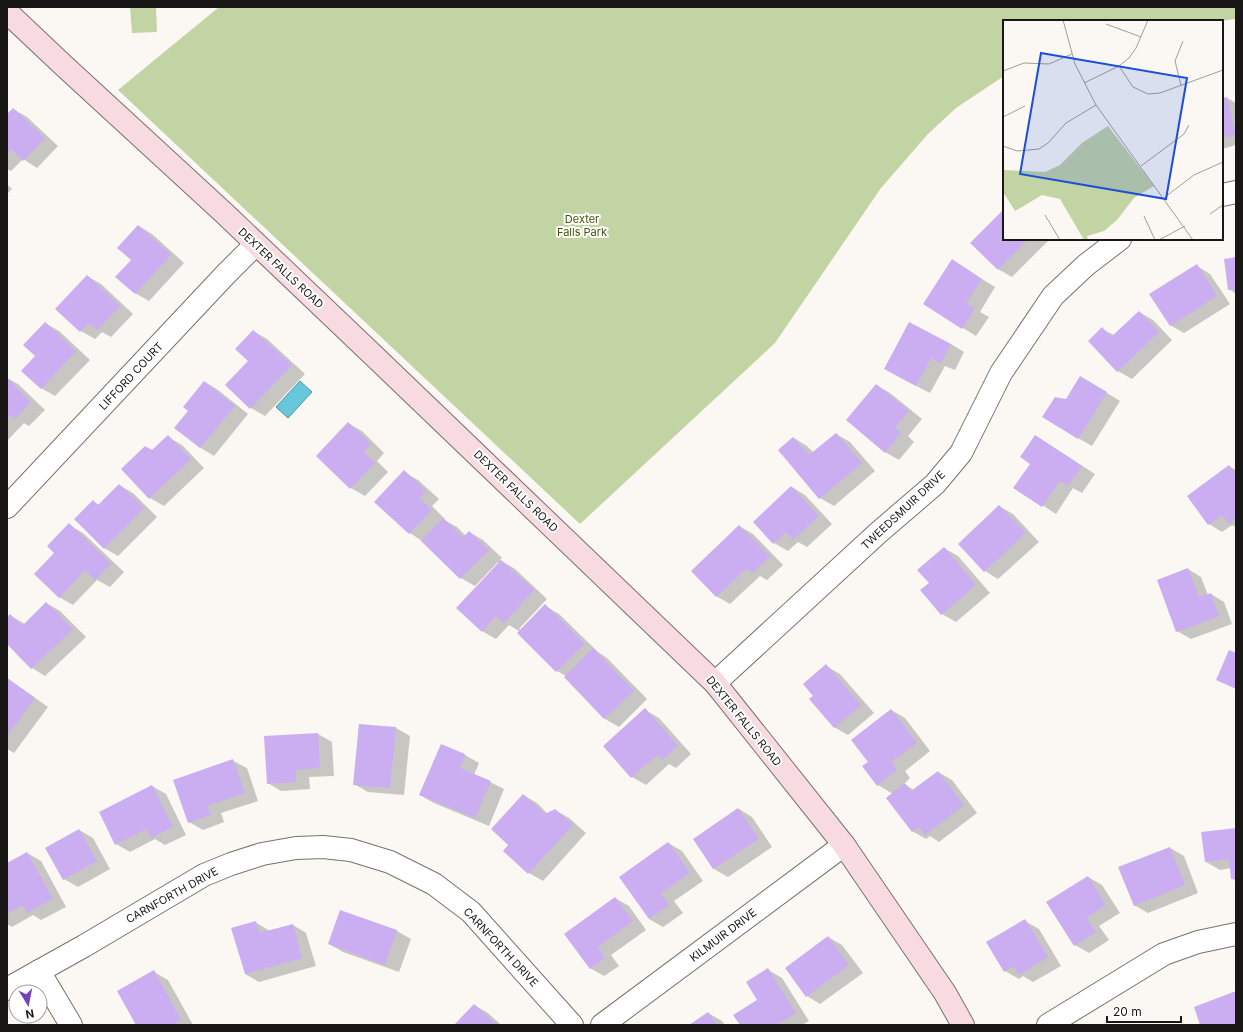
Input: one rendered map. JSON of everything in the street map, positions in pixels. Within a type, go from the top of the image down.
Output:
[{"type":"street","name":"DEXTER FALLS ROAD","points":[[8,16],[224,213],[504,479],[715,683],[844,845],[945,993],[963,1025]]},
{"type":"street","points":[[1223,195],[1236,192]]},
{"type":"street","name":"TWEEDSMUIR DRIVE","points":[[715,683],[878,533],[934,484],[961,453],[1002,373],[1052,296],[1086,265],[1119,240]]},
{"type":"street","name":"LIFFORD COURT","points":[[7,507],[221,280],[256,245]]},
{"type":"street","name":"KILMUIR DRIVE","points":[[602,1025],[844,845]]},
{"type":"street","name":"CARNFORTH DRIVE","points":[[7,989],[204,875],[262,854],[296,848],[323,847],[351,850],[390,862],[434,884],[470,912],[572,1025]]},
{"type":"street","points":[[1048,1025],[1164,954],[1198,942],[1236,934]]},
{"type":"street","points":[[39,971],[71,1025]]},
{"type":"green space","points":[[130,7],[156,7],[157,32],[132,33]]},
{"type":"green space","name":"Dexter Falls Park","points":[[219,7],[1236,7],[1236,19],[1223,21],[1003,20],[1003,77],[956,108],[928,134],[881,188],[775,343],[580,524],[118,90]]},
{"type":"water","points":[[300,381],[312,392],[288,418],[276,407]]},
{"type":"building","points":[[1227,97],[1236,135],[1223,138],[1223,98]]},
{"type":"building","points":[[13,108],[45,138],[23,161],[11,149],[7,153],[7,114]]},
{"type":"building","points":[[1003,210],[1003,240],[1027,240],[998,270],[970,243]]},
{"type":"building","points":[[138,225],[171,255],[135,294],[115,277],[131,260],[117,248]]},
{"type":"building","points":[[1236,257],[1236,289],[1228,290],[1224,259]]},
{"type":"building","points":[[952,259],[982,279],[966,303],[975,308],[962,329],[923,304]]},
{"type":"building","points":[[1197,264],[1217,296],[1170,326],[1149,294]]},
{"type":"building","points":[[87,275],[120,306],[97,330],[89,323],[80,332],[55,309]]},
{"type":"building","points":[[1139,311],[1159,332],[1117,372],[1088,341],[1102,327],[1111,337]]},
{"type":"building","points":[[45,322],[76,351],[41,389],[21,371],[35,356],[23,345]]},
{"type":"building","points":[[909,322],[951,344],[941,363],[931,358],[916,386],[884,369]]},
{"type":"building","points":[[253,330],[292,365],[250,409],[225,385],[248,361],[235,349]]},
{"type":"building","points":[[1080,376],[1107,392],[1078,439],[1042,417],[1055,397],[1066,399]]},
{"type":"building","points":[[7,378],[31,402],[15,419],[10,414],[7,418]]},
{"type":"building","points":[[204,381],[235,406],[200,448],[174,428],[188,411],[183,407]]},
{"type":"building","points":[[876,384],[909,411],[895,427],[901,433],[885,453],[846,420]]},
{"type":"building","points":[[348,422],[371,444],[364,452],[375,463],[350,489],[316,456]]},
{"type":"building","points":[[836,433],[862,463],[819,499],[778,450],[793,437],[809,455]]},
{"type":"building","points":[[168,435],[191,459],[149,499],[121,469],[145,446],[152,450]]},
{"type":"building","points":[[1035,435],[1082,466],[1068,486],[1060,481],[1042,507],[1013,488],[1030,464],[1020,457]]},
{"type":"building","points":[[1229,465],[1236,474],[1236,518],[1229,524],[1222,515],[1208,525],[1187,496]]},
{"type":"building","points":[[404,470],[426,491],[419,498],[432,510],[409,534],[374,502]]},
{"type":"building","points":[[119,484],[144,508],[104,549],[74,519],[93,500],[98,505]]},
{"type":"building","points":[[791,486],[819,516],[793,540],[786,532],[773,544],[753,522]]},
{"type":"building","points":[[999,505],[1026,533],[984,572],[958,544]]},
{"type":"building","points":[[443,518],[463,537],[469,531],[489,550],[460,579],[421,541]]},
{"type":"building","points":[[69,523],[111,564],[95,580],[85,570],[59,598],[34,574],[54,553],[47,546]]},
{"type":"building","points":[[739,525],[770,557],[752,573],[747,568],[716,597],[691,571]]},
{"type":"building","points":[[944,547],[976,585],[941,615],[920,590],[929,583],[917,570]]},
{"type":"building","points":[[501,560],[534,590],[504,623],[496,616],[482,632],[456,608]]},
{"type":"building","points":[[1188,568],[1199,597],[1211,593],[1219,616],[1176,632],[1157,580]]},
{"type":"building","points":[[46,602],[73,629],[31,669],[7,644],[7,618],[10,614],[22,626]]},
{"type":"building","points":[[545,604],[585,644],[556,672],[517,633]]},
{"type":"building","points":[[593,648],[634,691],[604,719],[564,677]]},
{"type":"building","points":[[1229,650],[1236,653],[1236,689],[1216,680]]},
{"type":"building","points":[[826,664],[861,705],[834,728],[809,699],[813,696],[803,684]]},
{"type":"building","points":[[7,678],[35,698],[7,736]]},
{"type":"building","points":[[645,708],[678,746],[662,760],[657,755],[631,778],[603,746]]},
{"type":"building","points":[[891,709],[917,743],[891,762],[897,770],[877,786],[862,766],[868,762],[851,740]]},
{"type":"building","points":[[359,724],[396,727],[390,788],[353,785]]},
{"type":"building","points":[[318,733],[320,768],[296,770],[296,782],[267,784],[264,736]]},
{"type":"building","points":[[441,744],[465,754],[460,768],[491,781],[475,818],[419,795]]},
{"type":"building","points":[[233,759],[245,793],[207,806],[211,815],[188,823],[173,780]]},
{"type":"building","points":[[938,771],[964,805],[925,835],[919,827],[912,832],[886,798],[905,783],[911,791]]},
{"type":"building","points":[[152,785],[173,827],[151,838],[146,829],[115,845],[99,812]]},
{"type":"building","points":[[523,794],[545,814],[555,809],[573,825],[528,874],[503,851],[508,845],[491,829]]},
{"type":"building","points":[[738,808],[759,839],[713,869],[693,839]]},
{"type":"building","points":[[1236,828],[1236,879],[1231,879],[1229,859],[1205,862],[1201,832]]},
{"type":"building","points":[[79,829],[97,861],[63,880],[45,848]]},
{"type":"building","points":[[668,842],[690,873],[661,893],[669,905],[649,919],[619,877]]},
{"type":"building","points":[[1170,847],[1185,885],[1134,906],[1118,867]]},
{"type":"building","points":[[27,852],[53,899],[27,913],[23,905],[7,914],[7,863]]},
{"type":"building","points":[[1088,876],[1106,905],[1086,918],[1096,932],[1074,946],[1046,902]]},
{"type":"building","points":[[615,897],[633,921],[598,947],[605,958],[590,969],[564,934]]},
{"type":"building","points":[[340,910],[397,930],[385,965],[328,944]]},
{"type":"building","points":[[1025,919],[1048,957],[1019,975],[1013,966],[1004,972],[986,942]]},
{"type":"building","points":[[256,921],[259,933],[293,924],[302,958],[245,974],[231,928]]},
{"type":"building","points":[[828,936],[849,965],[806,997],[785,968]]},
{"type":"building","points":[[768,968],[796,1013],[776,1025],[740,1025],[733,1015],[757,1000],[746,982]]},
{"type":"building","points":[[154,970],[181,1020],[172,1025],[136,1025],[117,991]]},
{"type":"building","points":[[1236,991],[1236,1025],[1200,1025],[1194,1007]]},
{"type":"building","points":[[474,1004],[497,1025],[454,1025]]},
{"type":"building","points":[[708,1012],[717,1025],[689,1025]]}]
